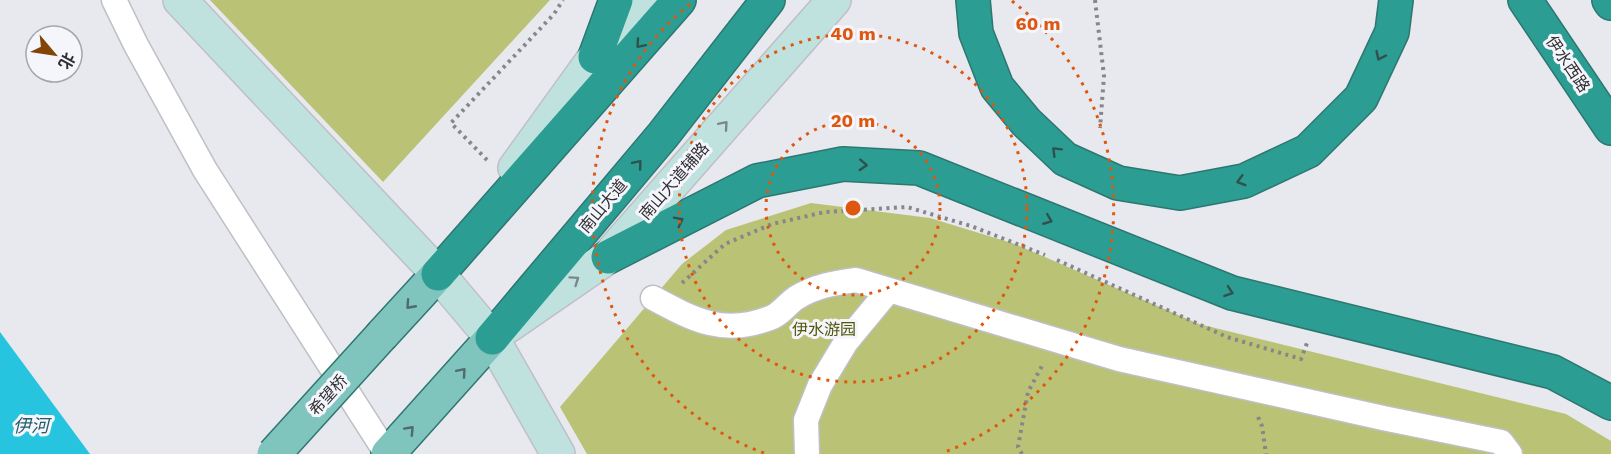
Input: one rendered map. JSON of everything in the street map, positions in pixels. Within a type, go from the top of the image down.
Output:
[{"type":"highway","points":[[595,57],[616,0]]},
{"type":"highway","points":[[438,274],[679,0]]},
{"type":"highway","name":"南山大道","points":[[492,338],[663,135],[768,0]]},
{"type":"highway","points":[[973,0],[976,33],[997,87],[1026,122],[1065,159],[1118,183],[1180,193],[1244,181],[1308,151],[1361,98],[1392,32],[1396,0]]},
{"type":"highway","name":"伊水西路","points":[[1525,0],[1611,128]]},
{"type":"highway","points":[[608,256],[757,181],[843,164],[919,168],[1232,293],[1553,372],[1611,403]]},
{"type":"main road","points":[[180,0],[438,274],[492,338],[558,454]]},
{"type":"main road","points":[[438,274],[595,57],[643,0]]},
{"type":"main road","name":"南山大道辅路","points":[[492,338],[608,256],[834,0]]},
{"type":"main road","name":"希望桥","points":[[274,454],[438,274]]},
{"type":"main road","name":"南山大道","points":[[388,454],[492,338]]},
{"type":"street","points":[[114,0],[136,45],[205,170],[388,454]]},
{"type":"street","points":[[653,298],[690,318],[731,327],[772,318],[795,299],[822,285],[856,280],[1119,359],[1501,442],[1510,454]]},
{"type":"street","points":[[807,454],[806,420],[820,385],[846,342],[889,290]]},
{"type":"path","points":[[506,180],[451,123],[554,14],[563,0]]},
{"type":"path","points":[[1095,0],[1104,76],[1100,129]]},
{"type":"path","points":[[682,284],[725,244],[772,224],[825,212],[907,207],[971,226],[1046,255]]},
{"type":"path","points":[[1057,259],[1227,337],[1301,358],[1317,314]]},
{"type":"path","points":[[1022,454],[1018,447],[1028,392],[1056,340]]},
{"type":"green space","points":[[210,0],[550,0],[383,182]]},
{"type":"green space","name":"伊水游园","points":[[811,203],[930,218],[1015,244],[1199,324],[1566,414],[1611,441],[1611,454],[587,454],[560,407],[682,264],[726,230]]},
{"type":"water","name":"伊河","points":[[0,332],[90,454],[0,454]]}]
